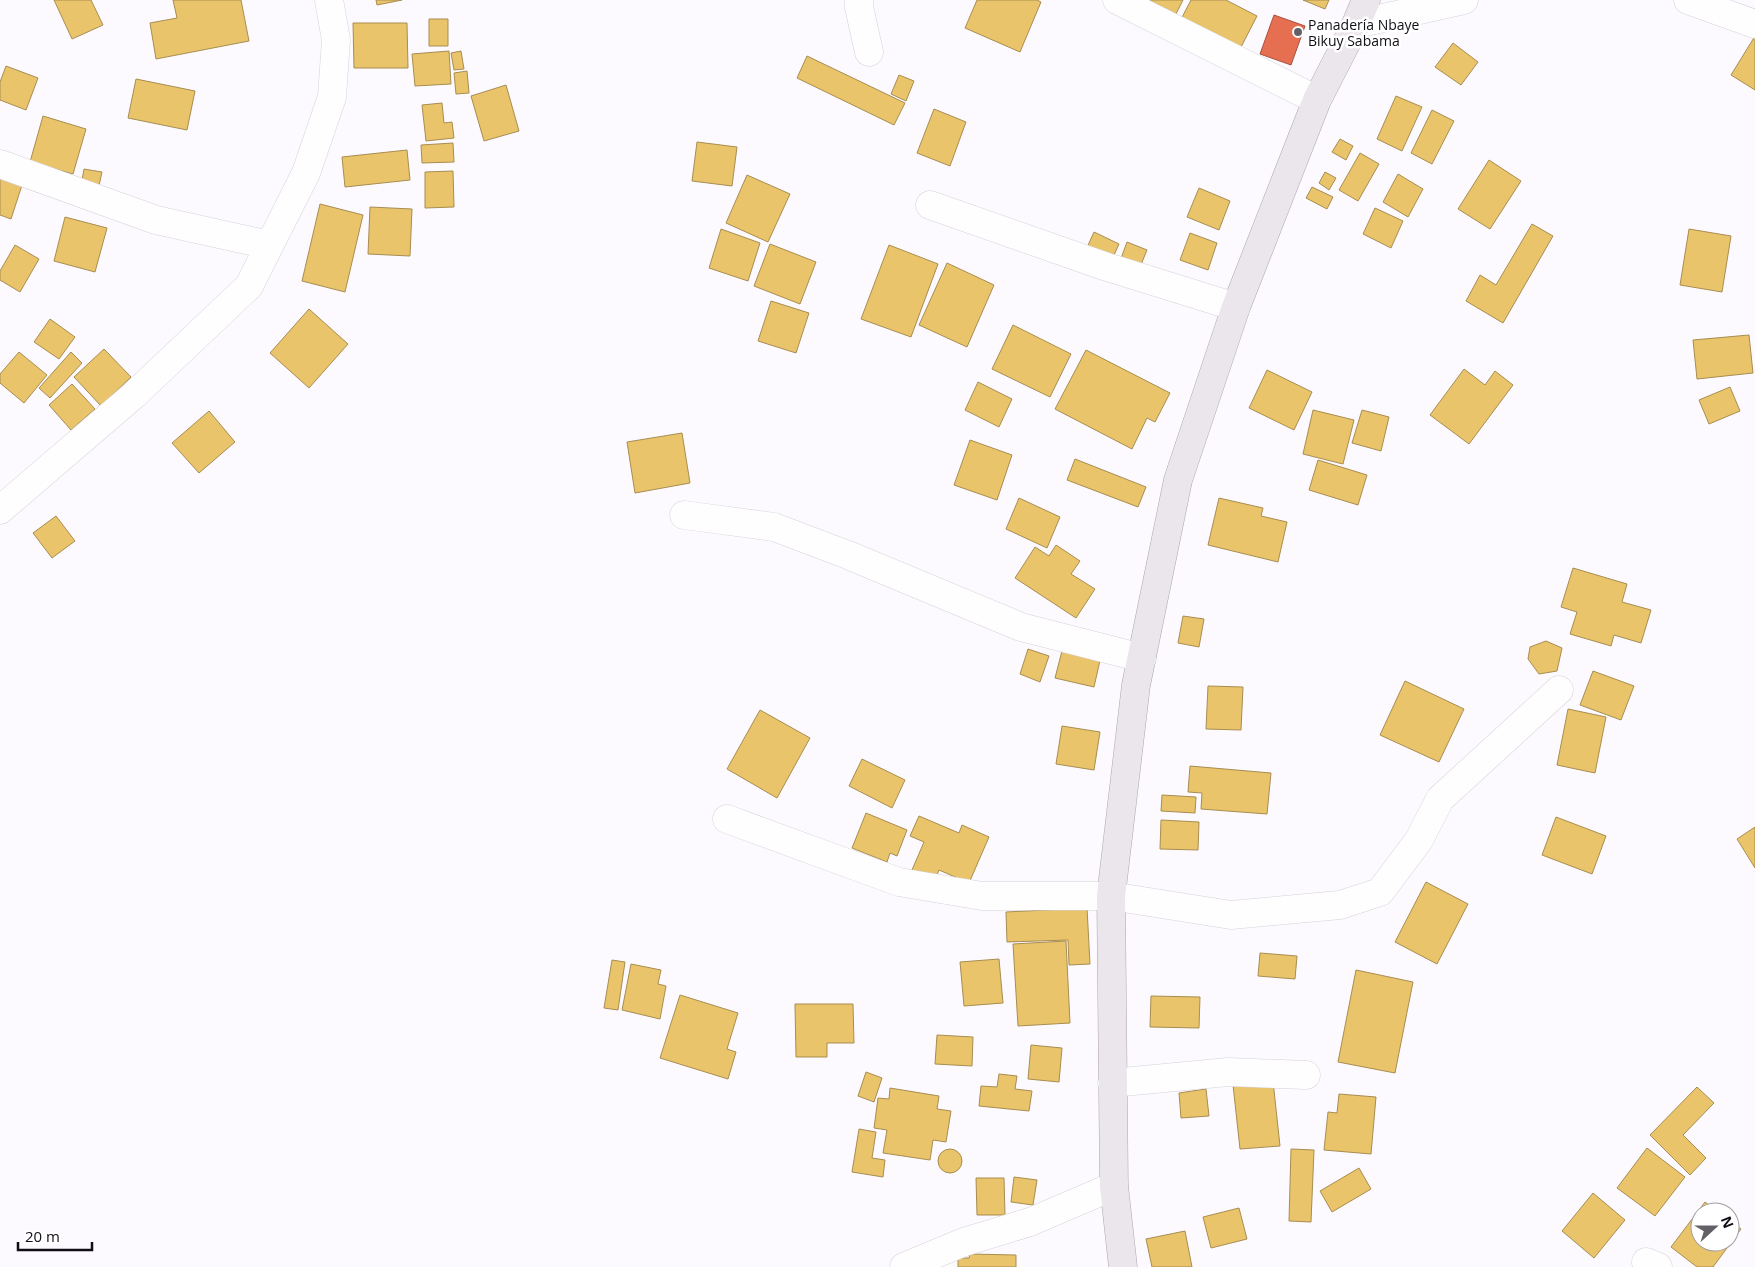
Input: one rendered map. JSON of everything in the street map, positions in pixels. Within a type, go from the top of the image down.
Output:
[{"type":"main road","points":[[1123,1267],[1114,1186],[1111,896],[1136,685],[1178,480],[1236,307],[1317,100],[1361,12]]},
{"type":"street","points":[[0,510],[134,395],[249,286],[306,172],[332,97],[336,40],[329,0]]},
{"type":"street","points":[[859,0],[869,52]]},
{"type":"street","points":[[1117,0],[1317,100]]},
{"type":"street","points":[[1361,12],[1464,0]]},
{"type":"street","points":[[1688,0],[1755,24]]},
{"type":"street","points":[[0,164],[156,220],[269,245]]},
{"type":"street","points":[[930,205],[1108,267],[1236,307]]},
{"type":"street","points":[[684,515],[774,528],[848,554],[1021,627],[1142,658]]},
{"type":"street","points":[[727,819],[900,882],[982,896],[1111,896],[1231,915],[1340,905],[1380,892],[1419,840],[1440,799],[1559,690]]},
{"type":"street","points":[[1112,1083],[1228,1072],[1306,1075]]},
{"type":"street","points":[[904,1267],[964,1242],[1030,1222],[1114,1186]]},
{"type":"building: Homes","points":[[54,0],[91,0],[103,25],[72,39]]},
{"type":"building: Homes","points":[[173,0],[241,0],[249,41],[156,59],[150,23],[177,18]]},
{"type":"building: Homes","points":[[376,0],[402,0],[377,5]]},
{"type":"building: Homes","points":[[977,0],[1037,0],[1041,2],[1020,52],[965,28]]},
{"type":"building: Homes","points":[[1148,0],[1183,0],[1176,14]]},
{"type":"building: Homes","points":[[1191,0],[1226,0],[1257,16],[1239,51],[1178,25]]},
{"type":"building: Homes","points":[[1303,0],[1329,0],[1325,9]]},
{"type":"building: Homes","points":[[429,19],[448,19],[448,46],[429,46]]},
{"type":"building: Homes","points":[[353,23],[407,23],[408,68],[354,68]]},
{"type":"building: Homes","points":[[1755,36],[1755,90],[1731,75]]},
{"type":"building: Homes","points":[[1453,43],[1478,62],[1461,85],[1435,67]]},
{"type":"building: Homes","points":[[449,51],[451,84],[415,86],[412,54]]},
{"type":"building: Homes","points":[[461,51],[464,69],[454,70],[451,53]]},
{"type":"building: Homes","points":[[807,56],[905,103],[894,125],[797,78]]},
{"type":"building: Homes","points":[[6,66],[38,78],[26,110],[0,100],[0,82]]},
{"type":"building: Homes","points":[[467,71],[469,93],[456,94],[454,73]]},
{"type":"building: Homes","points":[[899,75],[914,81],[906,101],[891,94]]},
{"type":"building: Homes","points":[[136,79],[195,91],[187,130],[128,118]]},
{"type":"building: Homes","points":[[506,85],[519,131],[484,141],[471,96]]},
{"type":"building: Homes","points":[[1396,96],[1422,107],[1402,151],[1377,139]]},
{"type":"building: Homes","points":[[442,103],[444,123],[452,122],[454,138],[426,141],[422,105]]},
{"type":"building: Homes","points":[[934,109],[966,122],[950,166],[917,153]]},
{"type":"building: Homes","points":[[1432,110],[1454,121],[1432,164],[1411,153]]},
{"type":"building: Homes","points":[[43,116],[86,129],[73,174],[30,162]]},
{"type":"building: Homes","points":[[1340,139],[1353,146],[1346,160],[1332,152]]},
{"type":"building: Homes","points":[[697,142],[737,147],[732,186],[692,181]]},
{"type":"building: Homes","points":[[453,143],[454,162],[422,163],[421,145]]},
{"type":"building: Homes","points":[[407,150],[410,180],[345,187],[342,157]]},
{"type":"building: Homes","points":[[1360,153],[1379,164],[1358,201],[1339,190]]},
{"type":"building: Homes","points":[[1489,160],[1521,181],[1490,229],[1458,209]]},
{"type":"building: Homes","points":[[84,169],[102,172],[98,190],[81,186]]},
{"type":"building: Homes","points":[[0,171],[24,179],[11,219],[0,215]]},
{"type":"building: Homes","points":[[453,171],[454,207],[425,208],[425,172]]},
{"type":"building: Homes","points":[[1325,172],[1336,178],[1329,190],[1319,183]]},
{"type":"building: Homes","points":[[1398,174],[1423,189],[1408,217],[1383,202]]},
{"type":"building: Homes","points":[[747,175],[790,194],[768,242],[726,223]]},
{"type":"building: Homes","points":[[1312,187],[1333,197],[1327,209],[1306,198]]},
{"type":"building: Homes","points":[[1199,188],[1230,201],[1219,230],[1187,217]]},
{"type":"building: Homes","points":[[320,204],[363,215],[345,292],[302,281]]},
{"type":"building: Homes","points":[[370,207],[412,209],[410,256],[368,254]]},
{"type":"building: Homes","points":[[1375,208],[1403,221],[1391,248],[1363,234]]},
{"type":"building: Homes","points":[[65,217],[107,228],[95,272],[54,261]]},
{"type":"building: Homes","points":[[1532,224],[1553,236],[1503,323],[1466,301],[1480,275],[1496,285]]},
{"type":"building: Homes","points":[[721,229],[760,243],[748,281],[709,268]]},
{"type":"building: Homes","points":[[1689,229],[1731,236],[1722,292],[1680,285]]},
{"type":"building: Homes","points":[[1094,232],[1119,244],[1110,264],[1085,252]]},
{"type":"building: Homes","points":[[1190,233],[1217,243],[1208,270],[1180,260]]},
{"type":"building: Homes","points":[[1127,242],[1147,250],[1138,272],[1119,264]]},
{"type":"building: Homes","points":[[770,244],[816,262],[800,304],[754,286]]},
{"type":"building: Homes","points":[[15,245],[39,259],[20,292],[0,280],[0,271]]},
{"type":"building: Homes","points":[[889,245],[938,264],[911,337],[861,319]]},
{"type":"building: Homes","points":[[947,263],[994,285],[967,347],[919,325]]},
{"type":"building: Homes","points":[[771,301],[809,313],[796,353],[758,341]]},
{"type":"building: Homes","points":[[309,309],[348,344],[309,388],[270,353]]},
{"type":"building: Homes","points":[[50,319],[75,337],[59,359],[34,342]]},
{"type":"building: Homes","points":[[1013,325],[1071,354],[1050,397],[992,369]]},
{"type":"building: Homes","points":[[1749,335],[1753,373],[1697,379],[1693,340]]},
{"type":"building: Homes","points":[[104,349],[131,377],[101,406],[74,377]]},
{"type":"building: Homes","points":[[1086,350],[1170,393],[1155,422],[1147,418],[1132,449],[1055,409]]},
{"type":"building: Homes","points":[[19,352],[47,375],[24,403],[0,383],[0,374]]},
{"type":"building: Homes","points":[[71,352],[82,363],[50,398],[39,388]]},
{"type":"building: Homes","points":[[1464,369],[1485,385],[1495,371],[1513,385],[1469,444],[1430,415]]},
{"type":"building: Homes","points":[[1267,370],[1312,392],[1294,430],[1249,408]]},
{"type":"building: Homes","points":[[978,382],[1012,399],[999,427],[965,410]]},
{"type":"building: Homes","points":[[72,384],[95,409],[71,430],[49,405]]},
{"type":"building: Homes","points":[[1730,387],[1740,411],[1709,424],[1699,400]]},
{"type":"building: Homes","points":[[1313,410],[1354,420],[1343,464],[1303,454]]},
{"type":"building: Homes","points":[[1362,410],[1389,417],[1381,451],[1352,443]]},
{"type":"building: Homes","points":[[209,411],[235,442],[199,473],[172,443]]},
{"type":"building: Homes","points":[[682,433],[690,483],[635,493],[627,442]]},
{"type":"building: Homes","points":[[970,440],[1012,455],[997,500],[954,485]]},
{"type":"building: Homes","points":[[1075,459],[1146,487],[1138,507],[1067,480]]},
{"type":"building: Homes","points":[[1318,460],[1367,475],[1358,505],[1309,490]]},
{"type":"building: Homes","points":[[1019,498],[1060,517],[1047,548],[1006,529]]},
{"type":"building: Homes","points":[[1219,498],[1263,508],[1261,516],[1287,522],[1278,562],[1208,545]]},
{"type":"building: Homes","points":[[56,516],[75,541],[52,558],[33,533]]},
{"type":"building: Homes","points":[[1056,545],[1080,561],[1071,574],[1095,589],[1076,618],[1015,578],[1035,547],[1049,556]]},
{"type":"building: Homes","points":[[1573,568],[1627,584],[1622,602],[1651,610],[1641,643],[1614,635],[1611,646],[1570,634],[1577,612],[1561,607]]},
{"type":"building: Homes","points":[[1183,616],[1204,619],[1199,647],[1178,643]]},
{"type":"building: Homes","points":[[1546,641],[1562,648],[1557,671],[1539,674],[1528,659],[1530,647]]},
{"type":"building: Homes","points":[[1063,647],[1101,656],[1094,687],[1055,678]]},
{"type":"building: Homes","points":[[1028,649],[1049,656],[1040,682],[1020,674]]},
{"type":"building: Homes","points":[[1593,671],[1634,686],[1621,720],[1580,705]]},
{"type":"building: Homes","points":[[1405,681],[1464,709],[1439,762],[1380,735]]},
{"type":"building: Homes","points":[[1208,686],[1243,687],[1241,730],[1206,729]]},
{"type":"building: Homes","points":[[1568,709],[1606,717],[1595,773],[1557,765]]},
{"type":"building: Homes","points":[[760,710],[810,738],[777,798],[727,769]]},
{"type":"building: Homes","points":[[1062,726],[1100,732],[1094,770],[1056,764]]},
{"type":"building: Homes","points":[[862,759],[905,780],[892,808],[849,786]]},
{"type":"building: Homes","points":[[1190,766],[1271,773],[1267,814],[1201,809],[1202,793],[1188,792]]},
{"type":"building: Homes","points":[[1162,795],[1196,797],[1195,813],[1161,811]]},
{"type":"building: Homes","points":[[866,813],[907,830],[897,856],[890,853],[887,862],[852,848]]},
{"type":"building: Homes","points":[[919,816],[959,833],[962,825],[989,837],[969,883],[939,870],[935,880],[912,870],[924,842],[910,836]]},
{"type":"building: Homes","points":[[1556,817],[1606,836],[1592,874],[1542,855]]},
{"type":"building: Homes","points":[[1161,820],[1199,822],[1198,850],[1160,849]]},
{"type":"building: Homes","points":[[1755,827],[1755,868],[1737,839]]},
{"type":"building: Homes","points":[[1426,882],[1468,904],[1437,964],[1395,942]]},
{"type":"building: Homes","points":[[1087,908],[1090,964],[1069,965],[1068,940],[1007,942],[1006,912]]},
{"type":"building: Homes","points":[[1066,941],[1070,1023],[1018,1026],[1013,944]]},
{"type":"building: Homes","points":[[1260,953],[1297,956],[1295,979],[1258,976]]},
{"type":"building: Homes","points":[[999,959],[1003,1003],[964,1006],[960,962]]},
{"type":"building: Homes","points":[[612,960],[625,962],[618,1010],[604,1008]]},
{"type":"building: Homes","points":[[631,964],[661,970],[658,984],[666,986],[660,1019],[622,1010]]},
{"type":"building: Homes","points":[[1356,970],[1413,982],[1395,1073],[1338,1062]]},
{"type":"building: Homes","points":[[680,995],[738,1013],[727,1049],[736,1052],[728,1079],[660,1058]]},
{"type":"building: Homes","points":[[1151,996],[1200,997],[1199,1028],[1150,1027]]},
{"type":"building: Homes","points":[[795,1004],[853,1004],[854,1043],[827,1043],[827,1057],[796,1057]]},
{"type":"building: Homes","points":[[937,1035],[973,1037],[972,1066],[935,1064]]},
{"type":"building: Homes","points":[[1031,1045],[1062,1048],[1059,1082],[1028,1079]]},
{"type":"building: Homes","points":[[866,1072],[882,1078],[874,1102],[858,1096]]},
{"type":"building: Homes","points":[[999,1074],[1017,1076],[1015,1089],[1032,1091],[1029,1111],[979,1106],[981,1086],[997,1087]]},
{"type":"building: Homes","points":[[1273,1081],[1280,1146],[1240,1149],[1233,1085]]},
{"type":"building: Homes","points":[[1697,1087],[1714,1103],[1683,1135],[1706,1158],[1690,1175],[1650,1135]]},
{"type":"building: Homes","points":[[890,1088],[939,1096],[937,1109],[951,1111],[946,1142],[933,1140],[930,1160],[883,1153],[887,1130],[874,1128],[878,1098],[889,1099]]},
{"type":"building: Homes","points":[[1206,1089],[1209,1116],[1181,1118],[1179,1093]]},
{"type":"building: Homes","points":[[1339,1094],[1376,1097],[1371,1154],[1324,1150],[1328,1112],[1337,1113]]},
{"type":"building: Homes","points":[[859,1129],[876,1132],[872,1158],[885,1160],[883,1177],[852,1172]]},
{"type":"building: Homes","points":[[1647,1148],[1685,1177],[1655,1216],[1617,1188]]},
{"type":"building: Homes","points":[[950,1149],[958,1153],[962,1161],[958,1169],[950,1173],[942,1169],[938,1161],[942,1153]]},
{"type":"building: Homes","points":[[1291,1149],[1314,1150],[1311,1222],[1289,1221]]},
{"type":"building: Homes","points":[[1359,1168],[1371,1189],[1332,1212],[1320,1191]]},
{"type":"building: Homes","points":[[1014,1177],[1037,1180],[1033,1205],[1011,1202]]},
{"type":"building: Homes","points":[[976,1178],[1004,1178],[1005,1215],[977,1215]]},
{"type":"building: Homes","points":[[1593,1193],[1625,1220],[1594,1258],[1562,1231]]},
{"type":"building: Homes","points":[[1239,1208],[1247,1239],[1211,1248],[1203,1217]]},
{"type":"building: Homes","points":[[1690,1222],[1690,1252],[1724,1252],[1713,1267],[1697,1267],[1671,1247]]},
{"type":"building: Homes","points":[[1185,1231],[1192,1267],[1152,1267],[1146,1239]]},
{"type":"building: Homes","points":[[970,1254],[1016,1255],[1016,1267],[958,1267],[958,1258],[969,1258]]},
{"type":"building: Shops","points":[[1274,15],[1305,26],[1291,65],[1260,54]]},
{"type":"place","name":"Panadería Nbaye Bikuy Sabama","points":[[1298,32]]}]
